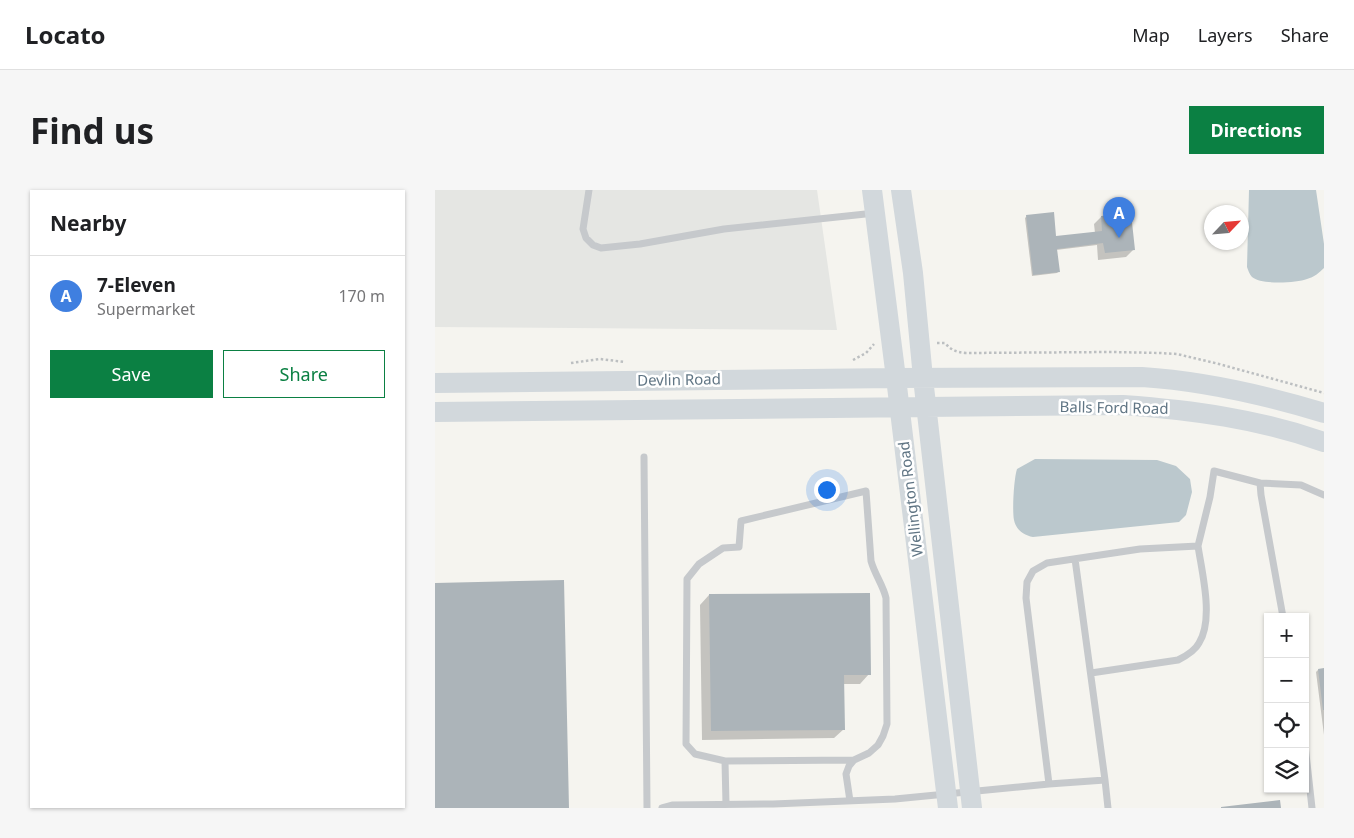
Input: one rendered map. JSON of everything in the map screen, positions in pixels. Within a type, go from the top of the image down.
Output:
[{"type":"main road","name":"Wellington Road","points":[[872,190],[947,801]]},
{"type":"main road","name":"Wellington Road","points":[[901,190],[913,273],[926,408],[971,800]]},
{"type":"main road","name":"Balls Ford Road","points":[[923,378],[1112,376],[1160,378],[1251,394],[1324,413]]},
{"type":"main road","name":"Devlin Road","points":[[435,383],[923,378]]},
{"type":"main road","name":"Balls Ford Road","points":[[900,408],[1123,405],[1164,408],[1246,420],[1298,433],[1324,442]]},
{"type":"main road","name":"Devlin Road","points":[[435,412],[900,408]]},
{"type":"lane","points":[[589,190],[583,229],[586,238],[593,246],[601,248],[640,244],[725,229],[875,213]]},
{"type":"lane","points":[[644,457],[647,808]]},
{"type":"lane","points":[[1091,673],[1178,660],[1188,655],[1200,643],[1207,622],[1206,600],[1198,546],[1210,497],[1214,471],[1260,483],[1301,485],[1324,495]]},
{"type":"lane","points":[[1260,483],[1282,613]]},
{"type":"lane","points":[[866,491],[871,562],[886,598],[887,724],[878,745],[869,753],[854,760],[725,761],[695,754],[686,744],[687,579],[699,564],[723,548],[739,547],[741,521],[866,491]]},
{"type":"lane","points":[[1049,784],[1025,598],[1027,582],[1033,571],[1047,563],[1140,550],[1198,546]]},
{"type":"lane","points":[[1075,559],[1108,808]]},
{"type":"lane","points":[[1305,748],[1312,808]]},
{"type":"lane","points":[[850,801],[847,774],[849,766],[854,760]]},
{"type":"lane","points":[[725,761],[726,804]]},
{"type":"lane","points":[[662,808],[673,804],[971,800],[1049,784],[1105,780]]},
{"type":"shaded area","points":[[435,190],[817,190],[837,330],[435,327]]},
{"type":"shaded area","points":[[1249,190],[1316,190],[1324,244],[1324,268],[1307,279],[1287,282],[1256,280],[1252,277],[1247,267],[1247,250],[1249,250]]},
{"type":"shaded area","points":[[1035,459],[1157,460],[1176,466],[1190,479],[1192,492],[1186,515],[1179,522],[1030,536],[1021,532],[1015,524],[1013,515],[1014,494],[1017,469]]},
{"type":"building","points":[[1054,212],[1056,236],[1102,231],[1101,216],[1131,213],[1135,250],[1105,253],[1103,243],[1057,249],[1060,272],[1033,275],[1026,215]]},
{"type":"building","points":[[564,580],[569,808],[435,808],[435,583]]},
{"type":"building","points":[[870,593],[871,675],[844,675],[845,730],[711,731],[709,594]]},
{"type":"building","points":[[1324,668],[1324,710],[1323,710],[1318,669]]},
{"type":"building","points":[[1280,800],[1281,808],[1221,808],[1221,807]]},
{"type":"place","name":"7-Eleven","points":[[1119,238]]}]
